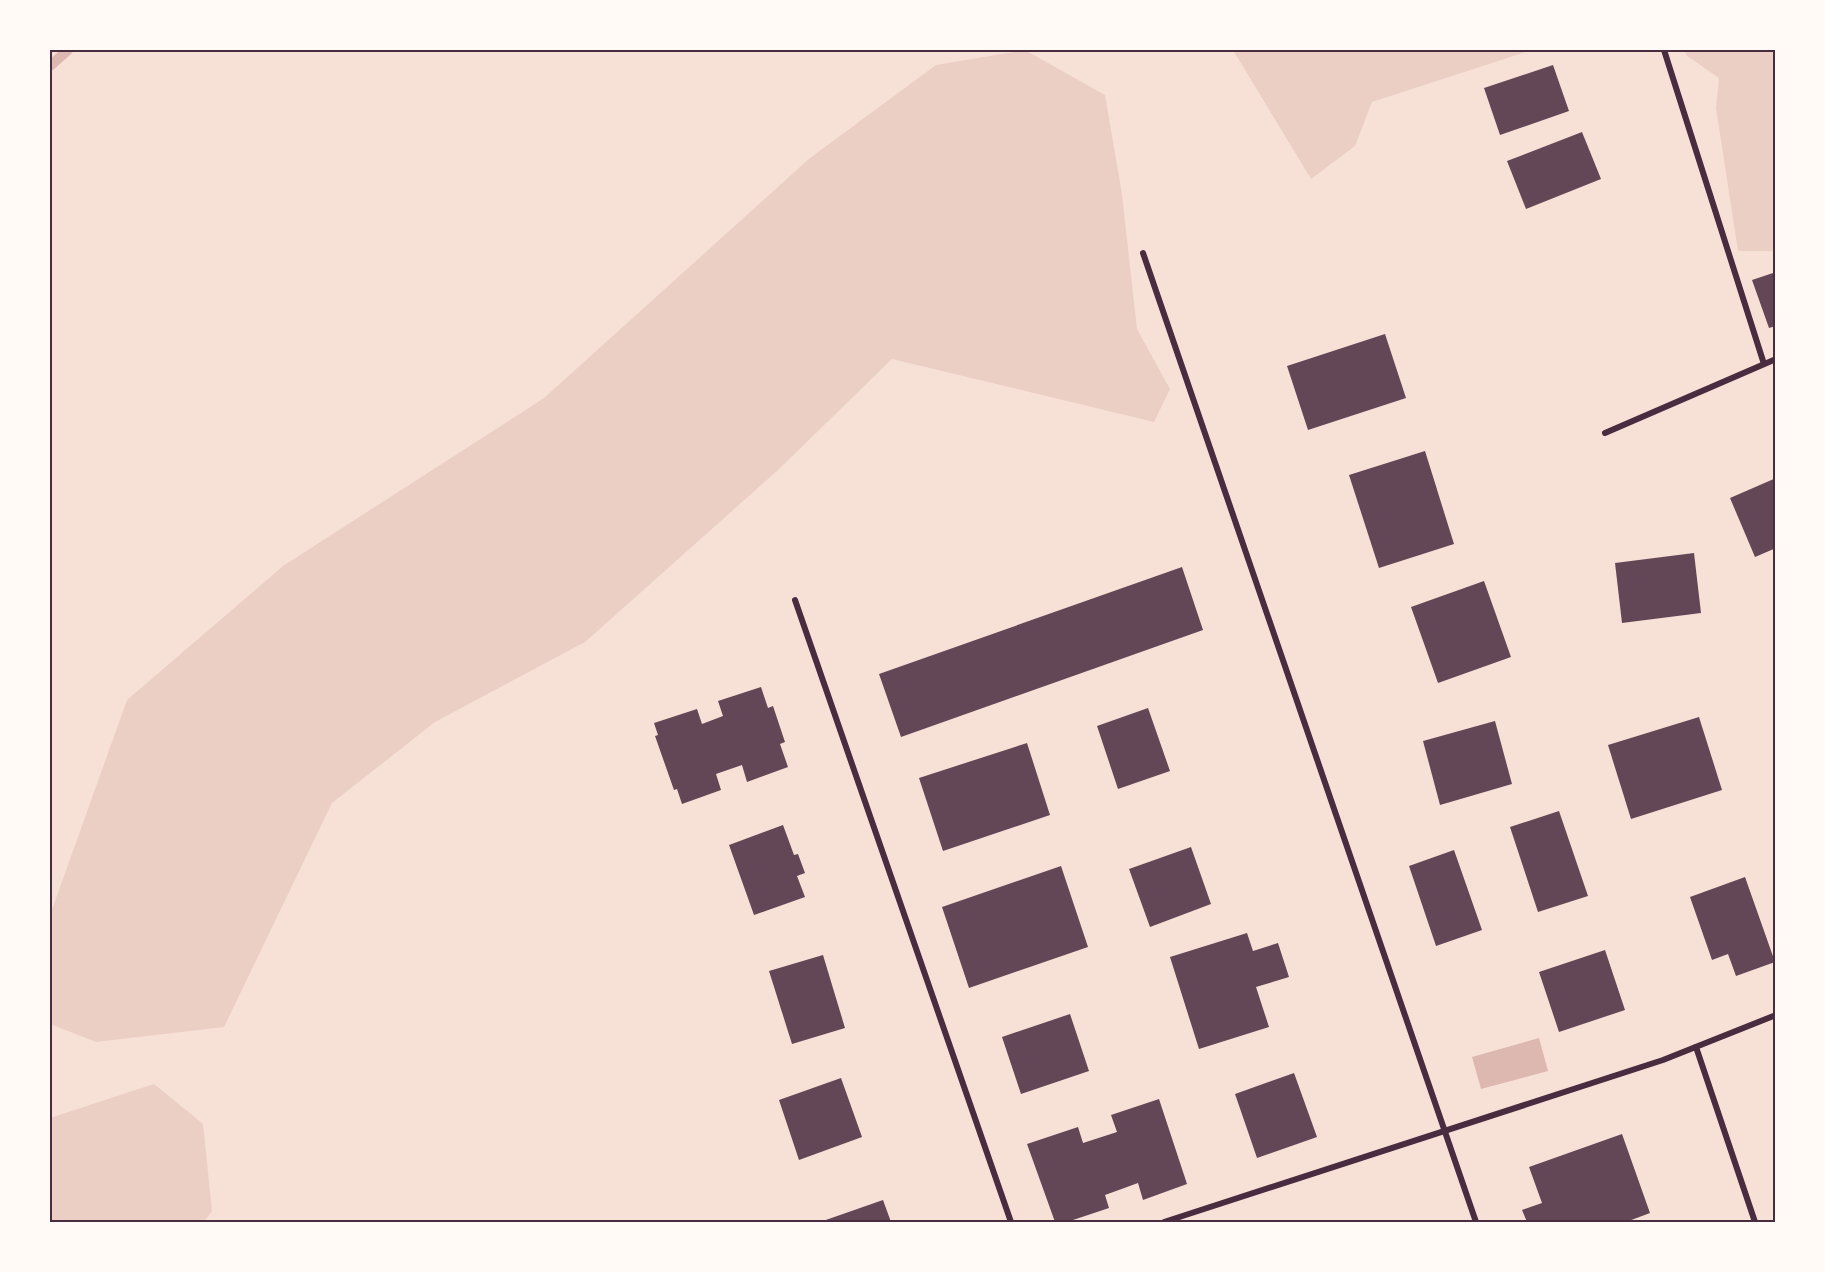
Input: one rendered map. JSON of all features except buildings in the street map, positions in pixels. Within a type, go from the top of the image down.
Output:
[{"type":"street","points":[[1664,50],[1764,364]]},
{"type":"street","points":[[1143,254],[1476,1222]]},
{"type":"street","points":[[1605,433],[1776,359]]},
{"type":"street","points":[[795,600],[1011,1222]]},
{"type":"street","points":[[1164,1222],[1444,1132],[1695,1047],[1776,1015]]},
{"type":"street","points":[[1695,1047],[1755,1222]]},
{"type":"shaded area","points":[[1025,50],[1105,95],[1122,194],[1137,329],[1170,389],[1154,422],[892,359],[777,471],[585,642],[435,722],[332,803],[224,1027],[96,1042],[50,1024],[50,915],[127,700],[283,566],[544,398],[810,158],[936,65]]},
{"type":"shaded area","points":[[1233,50],[1532,50],[1372,102],[1355,146],[1311,179]]},
{"type":"shaded area","points":[[1684,50],[1775,50],[1775,251],[1738,251],[1716,108],[1719,78],[1687,56]]},
{"type":"shaded area","points":[[1539,1038],[1548,1071],[1481,1089],[1472,1057]]},
{"type":"shaded area","points":[[154,1084],[203,1124],[212,1211],[204,1222],[50,1222],[50,1118]]},
{"type":"waterway","points":[[50,66],[68,50]]}]
